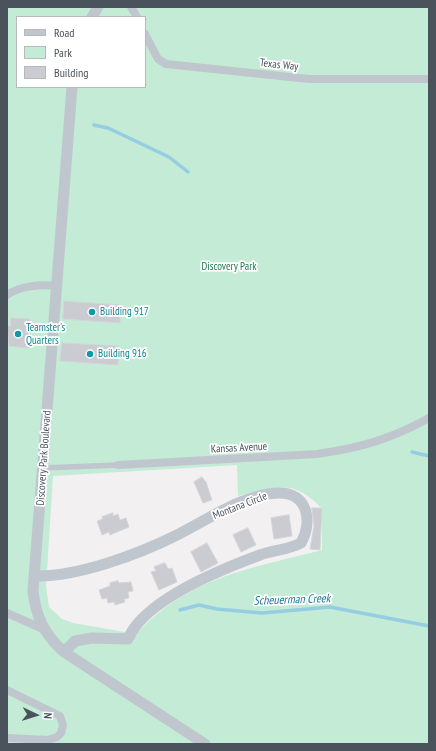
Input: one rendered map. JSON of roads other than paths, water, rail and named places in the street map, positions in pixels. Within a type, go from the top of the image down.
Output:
[{"type":"street","points":[[93,16],[98,7]]},
{"type":"street","points":[[131,7],[136,16]]},
{"type":"street","name":"Texas Way","points":[[146,36],[158,59],[166,64],[309,79],[429,79]]},
{"type":"street","name":"Discovery Park Boulevard","points":[[72,88],[56,286],[34,602],[39,622],[64,652],[206,744]]},
{"type":"street","points":[[7,295],[30,287],[44,285],[56,286]]},
{"type":"street","name":"Kansas Avenue","points":[[118,465],[317,454],[338,451],[378,442],[429,418]]},
{"type":"street","name":"Montana Circle","points":[[35,576],[46,576],[86,568],[120,558],[151,547],[212,516],[255,498],[274,494],[285,494],[297,497],[304,504],[307,522],[301,543],[293,547],[260,555],[225,568],[194,583],[161,602],[135,626],[128,639],[92,638],[75,641],[64,652]]},
{"type":"street","points":[[7,613],[44,629]]},
{"type":"street","points":[[7,690],[60,716],[62,725],[61,733],[52,740],[7,738]]},
{"type":"lane","name":"Kansas Avenue","points":[[44,468],[118,465]]},
{"type":"waterway","points":[[94,125],[108,128],[169,157],[188,172]]},
{"type":"waterway","name":"Scheuerman Creek","points":[[412,452],[429,456]]},
{"type":"waterway","name":"Scheuerman Creek","points":[[180,610],[199,605],[217,609],[262,613],[330,607],[429,626]]},
{"type":"place","name":"Building 917","points":[[92,312]]},
{"type":"place","name":"Teamster's Quarters","points":[[18,334]]},
{"type":"place","name":"Building 916","points":[[90,354]]},
{"type":"park label","name":"Discovery Park","points":[[229,267]]}]
